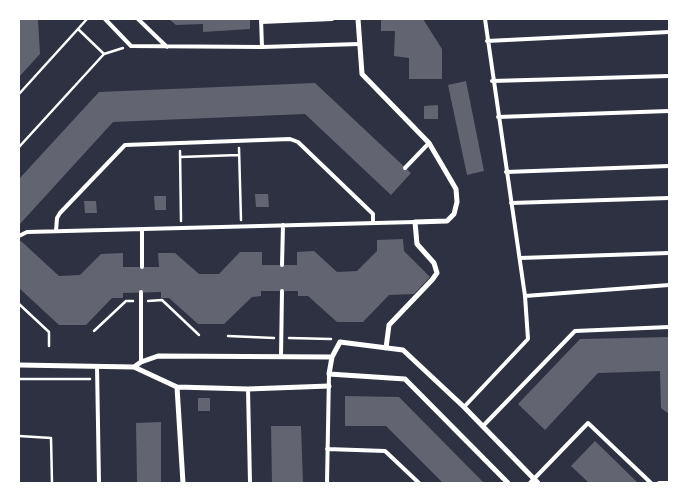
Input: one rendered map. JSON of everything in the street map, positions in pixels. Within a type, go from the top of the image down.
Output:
[{"type":"street","points":[[358,19],[362,74],[428,144],[456,189],[457,202],[454,214],[447,221],[415,222],[417,244],[434,263],[437,273],[389,324],[386,348]]},
{"type":"street","points":[[508,483],[405,379],[329,374],[332,357],[340,342],[403,350],[483,426],[534,482]]},
{"type":"street","points":[[134,367],[141,362],[158,356],[332,357]]},
{"type":"street","points":[[19,365],[134,367],[177,387],[248,389],[329,386]]},
{"type":"street","points":[[177,387],[183,483]]},
{"type":"lane","points":[[105,19],[131,46],[262,47],[359,44]]},
{"type":"lane","points":[[138,19],[168,47]]},
{"type":"lane","points":[[262,47],[261,20],[332,19]]},
{"type":"lane","points":[[464,407],[528,339],[520,258],[492,80],[485,19]]},
{"type":"lane","points":[[487,41],[669,32]]},
{"type":"lane","points":[[492,80],[669,76]]},
{"type":"lane","points":[[498,117],[669,111]]},
{"type":"lane","points":[[56,231],[56,218],[122,147],[130,144],[239,140],[294,140],[373,214],[374,223]]},
{"type":"lane","points":[[406,168],[428,144]]},
{"type":"lane","points":[[506,172],[669,166]]},
{"type":"lane","points":[[511,203],[669,198]]},
{"type":"lane","points":[[19,236],[28,232],[56,231],[415,222]]},
{"type":"lane","points":[[282,265],[283,225]]},
{"type":"lane","points":[[142,229],[142,267]]},
{"type":"lane","points":[[520,258],[669,253]]},
{"type":"lane","points":[[525,296],[669,285]]},
{"type":"lane","points":[[281,356],[282,291]]},
{"type":"lane","points":[[141,292],[141,362]]},
{"type":"lane","points":[[483,426],[575,331],[669,327]]},
{"type":"lane","points":[[97,366],[99,483]]},
{"type":"lane","points":[[327,483],[329,374]]},
{"type":"lane","points":[[248,389],[250,483]]},
{"type":"lane","points":[[534,482],[588,423],[651,483]]},
{"type":"lane","points":[[328,449],[386,451],[419,483]]},
{"type":"lane","points":[[660,483],[669,483]]},
{"type":"path","points":[[19,94],[87,19]]},
{"type":"path","points":[[78,29],[104,54]]},
{"type":"path","points":[[19,147],[104,54],[131,46]]},
{"type":"path","points":[[239,140],[241,226]]},
{"type":"path","points":[[180,142],[181,228]]},
{"type":"path","points":[[180,157],[240,155]]},
{"type":"path","points":[[19,304],[49,332],[49,346]]},
{"type":"path","points":[[19,379],[98,379]]},
{"type":"path","points":[[19,436],[51,438],[52,483]]},
{"type":"building","points":[[19,19],[38,19],[40,54],[19,77]]},
{"type":"building","points":[[169,19],[250,19],[250,29],[203,32],[203,24],[176,25]]},
{"type":"building","points":[[381,19],[423,19],[442,49],[442,79],[409,79],[409,58],[394,56],[395,31],[381,31]]},
{"type":"building","points":[[466,81],[484,171],[467,175],[448,85]]},
{"type":"building","points":[[315,83],[411,173],[391,195],[305,114],[113,122],[19,225],[19,179],[99,92]]},
{"type":"building","points":[[438,105],[438,119],[424,119],[424,106]]},
{"type":"building","points":[[255,194],[268,194],[269,207],[256,207]]},
{"type":"building","points":[[154,196],[166,196],[166,210],[155,210]]},
{"type":"building","points":[[84,201],[96,201],[97,213],[85,213]]},
{"type":"building","points":[[403,239],[404,251],[430,277],[414,294],[389,295],[363,322],[337,322],[308,296],[298,296],[298,291],[261,291],[261,296],[252,297],[224,324],[198,324],[169,298],[161,298],[161,292],[123,293],[123,298],[112,298],[86,325],[59,325],[19,288],[19,243],[21,241],[59,276],[80,275],[101,254],[123,253],[123,267],[159,267],[158,253],[175,253],[199,274],[219,274],[240,252],[262,252],[262,265],[297,265],[297,252],[314,251],[337,272],[357,271],[377,251],[377,240]]},
{"type":"building","points":[[669,337],[669,414],[661,408],[660,371],[598,373],[545,430],[518,404],[580,339]]},
{"type":"building","points":[[345,396],[399,397],[484,483],[443,483],[386,426],[345,426]]},
{"type":"building","points":[[198,398],[210,398],[210,411],[198,411]]},
{"type":"building","points":[[161,422],[161,483],[137,483],[136,423]]},
{"type":"building","points":[[271,426],[301,426],[303,483],[272,483]]},
{"type":"building","points":[[595,441],[638,483],[589,483],[571,466]]}]
